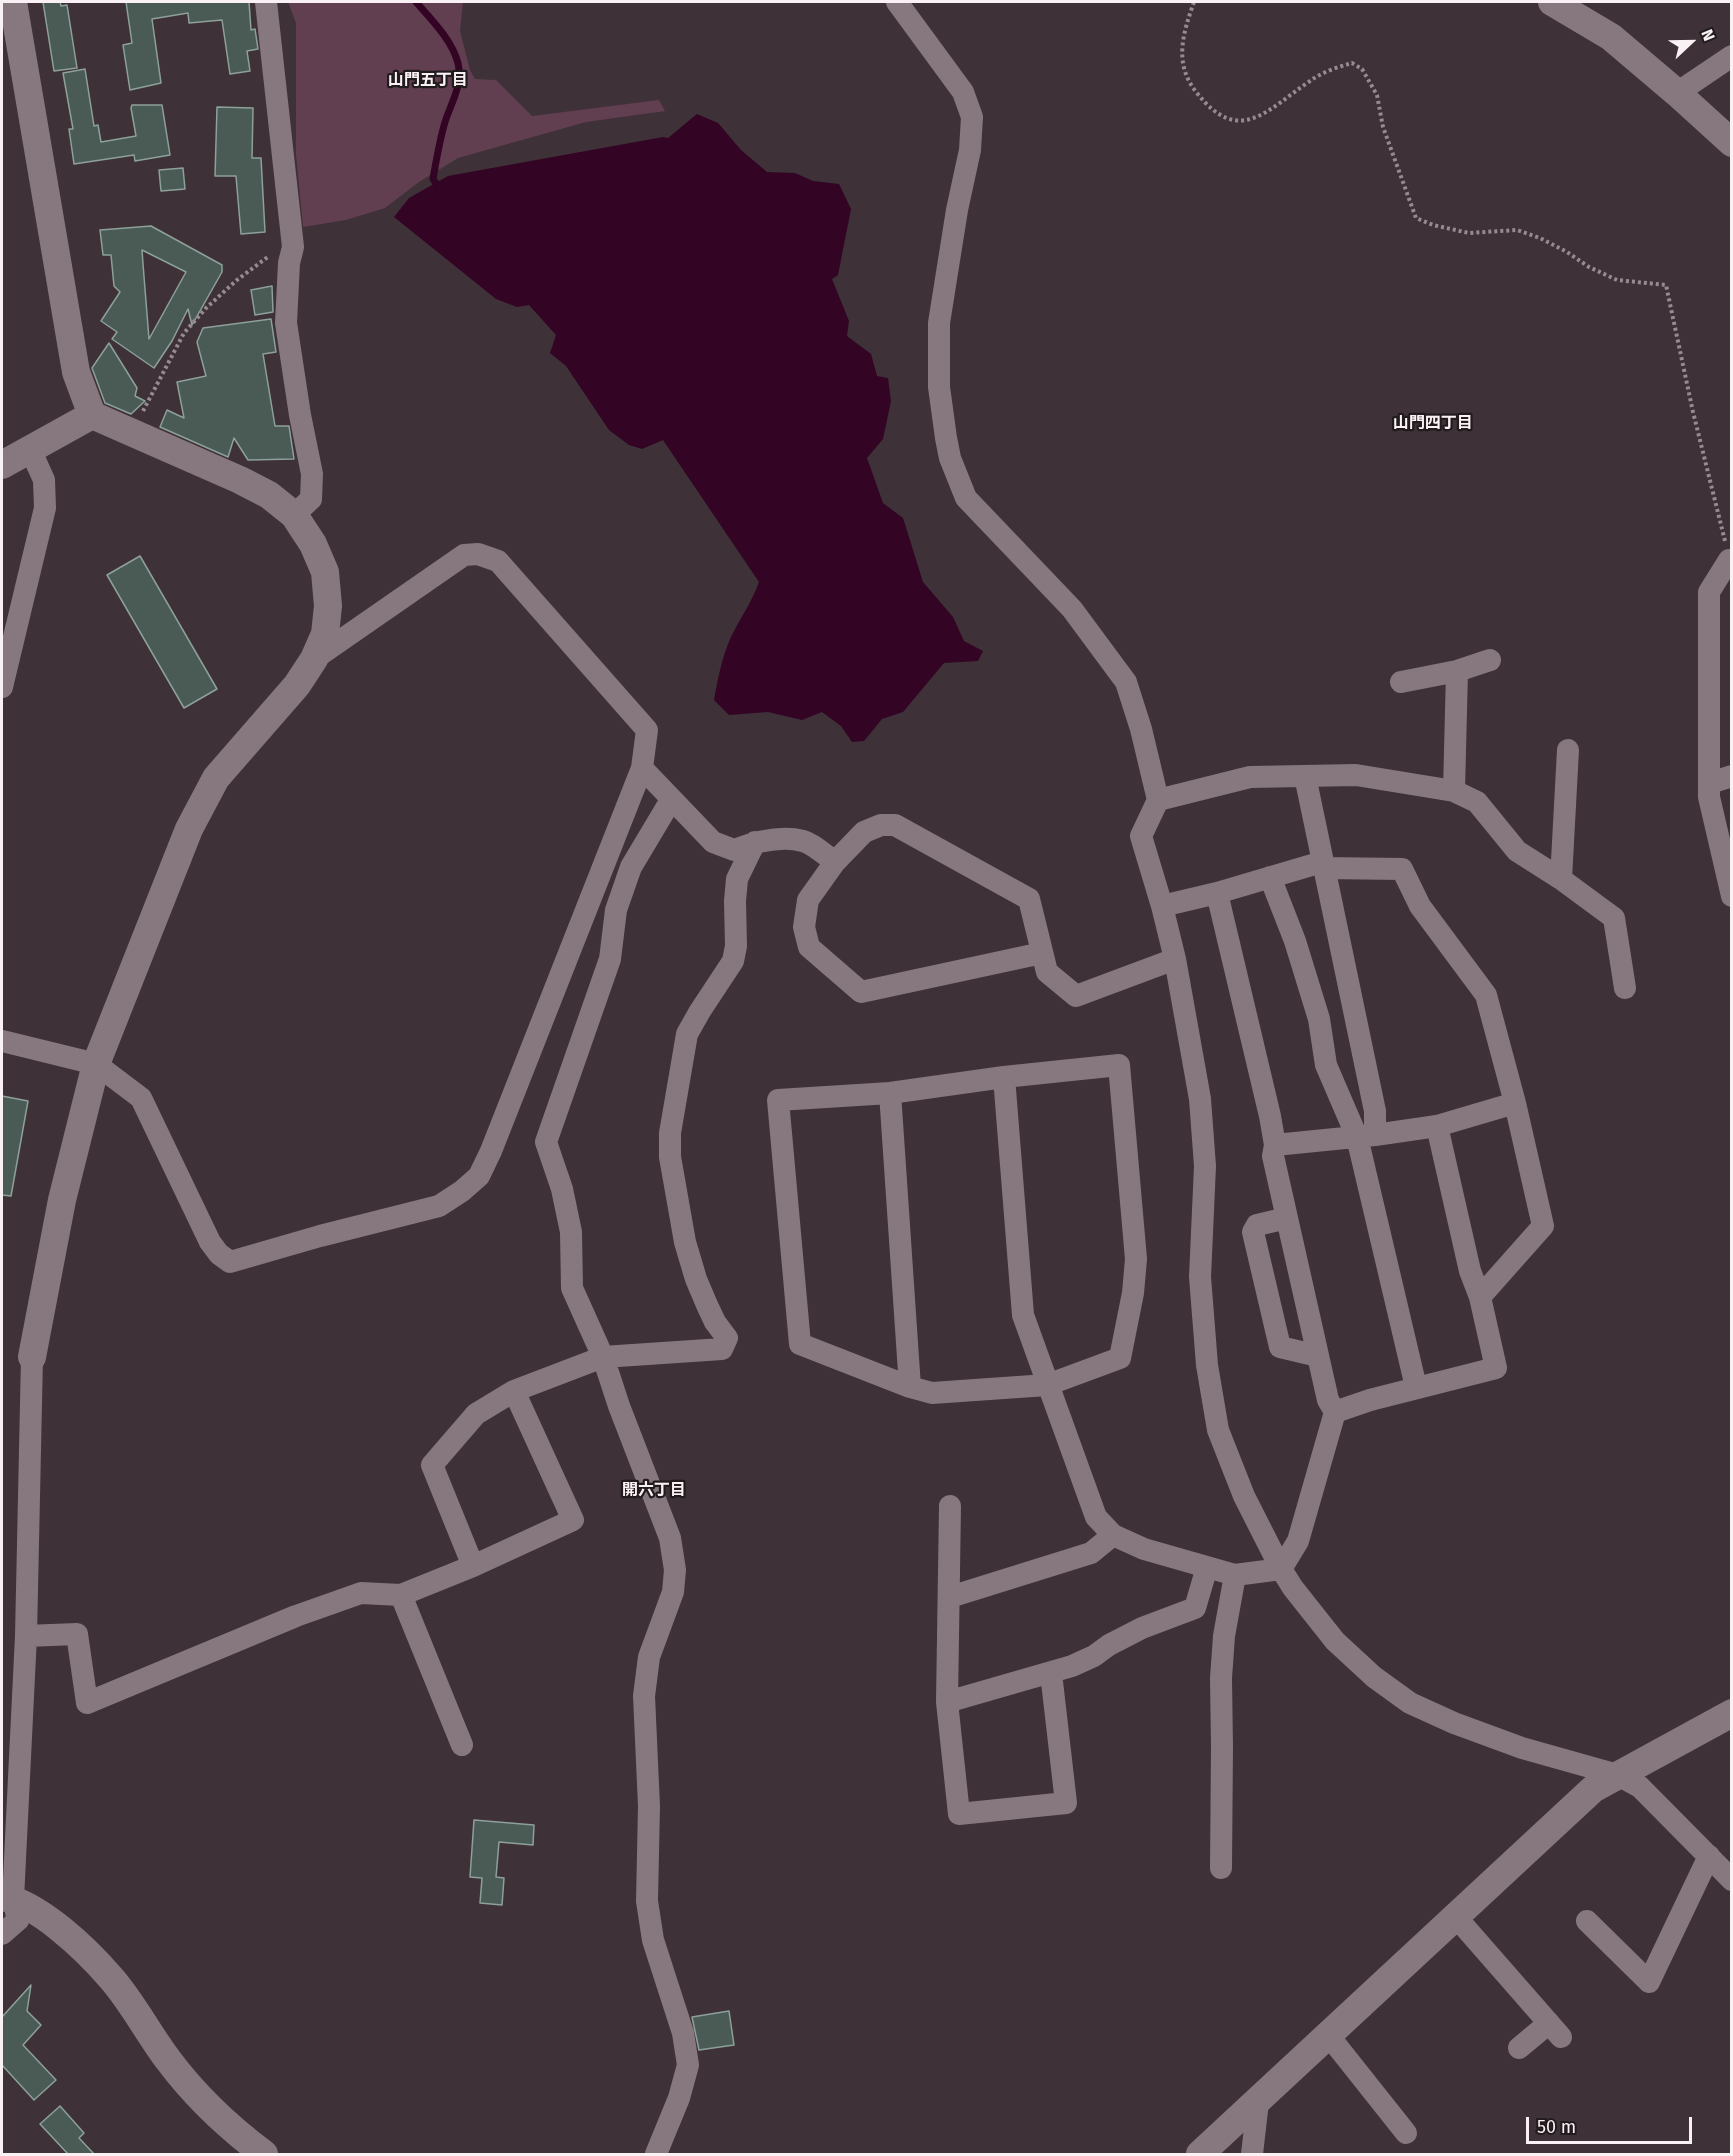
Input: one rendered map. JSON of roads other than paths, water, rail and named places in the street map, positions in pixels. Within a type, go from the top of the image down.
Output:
[{"type":"street","points":[[2,1934],[18,1920],[7,1898],[26,1636],[32,1358],[62,1200],[96,1064],[189,829],[216,778],[297,685],[314,659],[325,634],[328,606],[325,572],[313,544],[294,515],[269,495],[240,480],[92,415],[76,372],[13,2]]},
{"type":"street","points":[[266,2],[293,247],[289,264],[286,323],[300,415],[312,474],[311,499],[294,515]]},
{"type":"street","points":[[897,2],[963,92],[972,117],[970,150],[957,210],[939,323],[939,387],[950,458],[966,498],[1072,609],[1126,682],[1141,729],[1158,800],[1141,836],[1175,960],[1200,1099],[1205,1166],[1200,1277],[1207,1365],[1218,1430],[1244,1496],[1293,1588],[1335,1641],[1374,1677],[1410,1703],[1454,1723],[1522,1748],[1618,1775],[1640,1787],[1731,1880]]},
{"type":"street","points":[[1552,2],[1611,37],[1731,143]]},
{"type":"street","points":[[1677,93],[1731,56]]},
{"type":"street","points":[[2,465],[92,415]]},
{"type":"street","points":[[2,687],[45,508],[44,480],[30,449]]},
{"type":"street","points":[[2,1041],[96,1064],[141,1098],[210,1242],[219,1254],[230,1262],[320,1236],[439,1206],[479,1176],[491,1151],[642,768],[647,730],[498,561],[478,554],[464,555],[314,659]]},
{"type":"street","points":[[1729,560],[1709,592],[1709,797],[1731,896]]},
{"type":"street","points":[[1401,682],[1457,671],[1490,660]]},
{"type":"street","points":[[1454,792],[1457,671]]},
{"type":"street","points":[[1561,879],[1568,750]]},
{"type":"street","points":[[642,768],[713,842],[734,850],[755,842],[805,841],[835,862]]},
{"type":"street","points":[[1305,776],[1375,1111],[1366,1136]]},
{"type":"street","points":[[1158,800],[1250,777],[1356,776],[1454,792],[1477,802],[1517,851],[1561,879],[1614,918],[1625,988]]},
{"type":"street","points":[[1710,783],[1731,776]]},
{"type":"street","points":[[656,2154],[679,2098],[688,2065],[683,2033],[653,1940],[647,1901],[649,1806],[644,1696],[649,1657],[673,1592],[675,1570],[670,1539],[619,1406],[603,1357],[572,1288],[572,1232],[562,1189],[546,1142],[610,959],[616,910],[631,867],[671,800]]},
{"type":"street","points":[[1042,952],[861,992],[809,947],[804,927],[808,900],[835,862],[864,831],[880,825],[895,825],[1029,899],[1047,972],[1076,996],[1175,960]]},
{"type":"street","points":[[473,1566],[432,1465],[458,1432],[476,1414],[514,1391],[603,1357],[722,1349],[727,1338],[715,1322],[707,1305],[696,1279],[685,1242],[669,1157],[670,1133],[687,1034],[733,961],[736,946],[737,879],[755,842]]},
{"type":"street","points":[[1162,906],[1323,865],[1402,869],[1420,906],[1486,994],[1515,1103],[1543,1226],[1480,1297]]},
{"type":"street","points":[[1270,878],[1295,940],[1319,1019],[1326,1065],[1366,1136],[1416,1387]]},
{"type":"street","points":[[1217,893],[1270,1116],[1275,1145],[1273,1156],[1328,1400],[1335,1412],[1298,1541],[1281,1569]]},
{"type":"street","points":[[1119,1065],[1136,1259],[1133,1293],[1120,1358],[1047,1385],[932,1392],[910,1387],[800,1344],[778,1100],[890,1093],[1004,1077],[1119,1065]]},
{"type":"street","points":[[1004,1077],[1023,1315],[1096,1518],[1113,1535],[1144,1549],[1235,1575],[1281,1569]]},
{"type":"street","points":[[890,1093],[910,1387]]},
{"type":"street","points":[[1275,1145],[1437,1126],[1515,1103]]},
{"type":"street","points":[[1335,1412],[1416,1387],[1496,1368],[1480,1297],[1470,1271],[1437,1126]]},
{"type":"street","points":[[1287,1218],[1257,1225],[1253,1232],[1280,1347],[1318,1356]]},
{"type":"street","points":[[26,1636],[77,1634],[87,1703],[296,1616],[361,1593],[401,1595],[473,1566],[573,1520],[514,1391]]},
{"type":"street","points":[[950,1506],[947,1702],[959,1814],[1066,1803],[1051,1673]]},
{"type":"street","points":[[950,1597],[1090,1553],[1113,1535]]},
{"type":"street","points":[[947,1702],[1051,1673],[1094,1656],[1109,1645],[1142,1628],[1195,1608],[1208,1567]]},
{"type":"street","points":[[1221,1868],[1221,1678],[1224,1636],[1235,1575]]},
{"type":"street","points":[[401,1595],[462,1745]]},
{"type":"street","points":[[1200,2154],[1593,1790],[1731,1713]]},
{"type":"street","points":[[1587,1920],[1650,1982],[1709,1856]]},
{"type":"street","points":[[7,1898],[42,1917],[72,1939],[112,1979],[169,2061],[206,2105],[238,2135],[264,2154]]},
{"type":"street","points":[[1456,1917],[1555,2030],[1519,2048]]},
{"type":"street","points":[[1329,2036],[1406,2133]]},
{"type":"street","points":[[1252,2154],[1258,2102]]},
{"type":"waterway","points":[[416,2],[446,38],[458,63],[458,86],[443,128],[433,179],[440,189]]},
{"type":"district","name":"山門五丁目","points":[[428,81]]},
{"type":"district","name":"山門四丁目","points":[[1433,424]]},
{"type":"district","name":"開六丁目","points":[[654,1491]]}]
